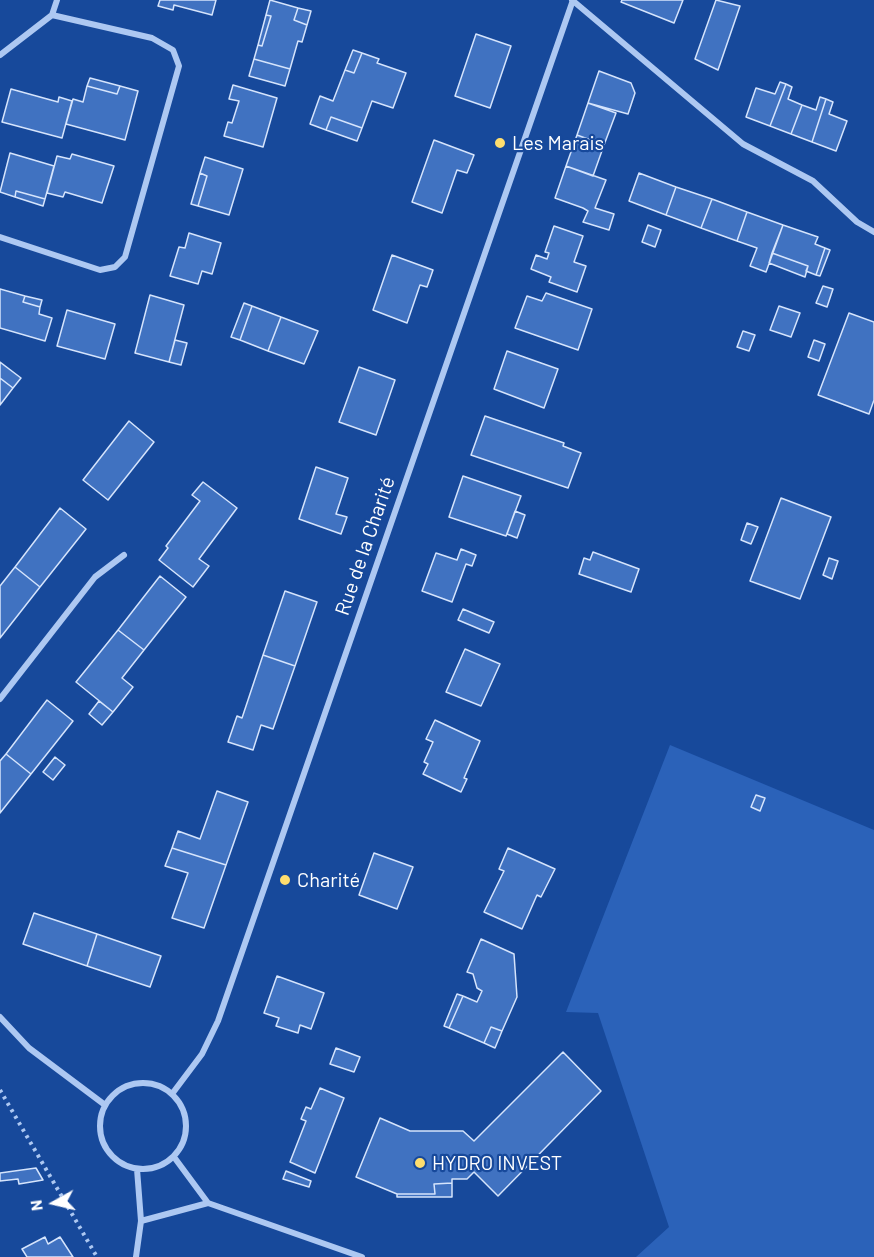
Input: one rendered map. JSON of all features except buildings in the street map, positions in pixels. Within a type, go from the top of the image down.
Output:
[{"type":"street","points":[[0,55],[52,15],[57,0]]},
{"type":"street","points":[[573,0],[743,144],[813,181],[857,222],[874,232]]},
{"type":"street","name":"Rue de la Charité","points":[[172,1094],[202,1054],[218,1021],[573,0]]},
{"type":"street","points":[[0,237],[100,270],[115,267],[124,256],[179,66],[173,50],[152,38],[52,15]]},
{"type":"street","points":[[0,699],[95,577],[124,555]]},
{"type":"street","points":[[0,1017],[29,1048],[105,1105]]},
{"type":"street","points":[[136,1083],[149,1083],[172,1094],[181,1105],[186,1132],[182,1145],[174,1157],[151,1169],[137,1169],[115,1160],[107,1151],[99,1129],[105,1105],[113,1095],[136,1083]]},
{"type":"street","points":[[174,1157],[208,1203],[362,1257]]},
{"type":"street","points":[[136,1257],[141,1221],[137,1169]]},
{"type":"street","points":[[141,1221],[208,1203]]},
{"type":"path","points":[[0,1090],[97,1257]]},
{"type":"shaded area","points":[[670,745],[874,830],[874,1257],[636,1257],[669,1227],[598,1013],[566,1012]]},
{"type":"place","name":"Les Marais","points":[[500,143]]},
{"type":"place","name":"Charité","points":[[285,880]]},
{"type":"place","name":"HYDRO INVEST","points":[[420,1163]]}]
